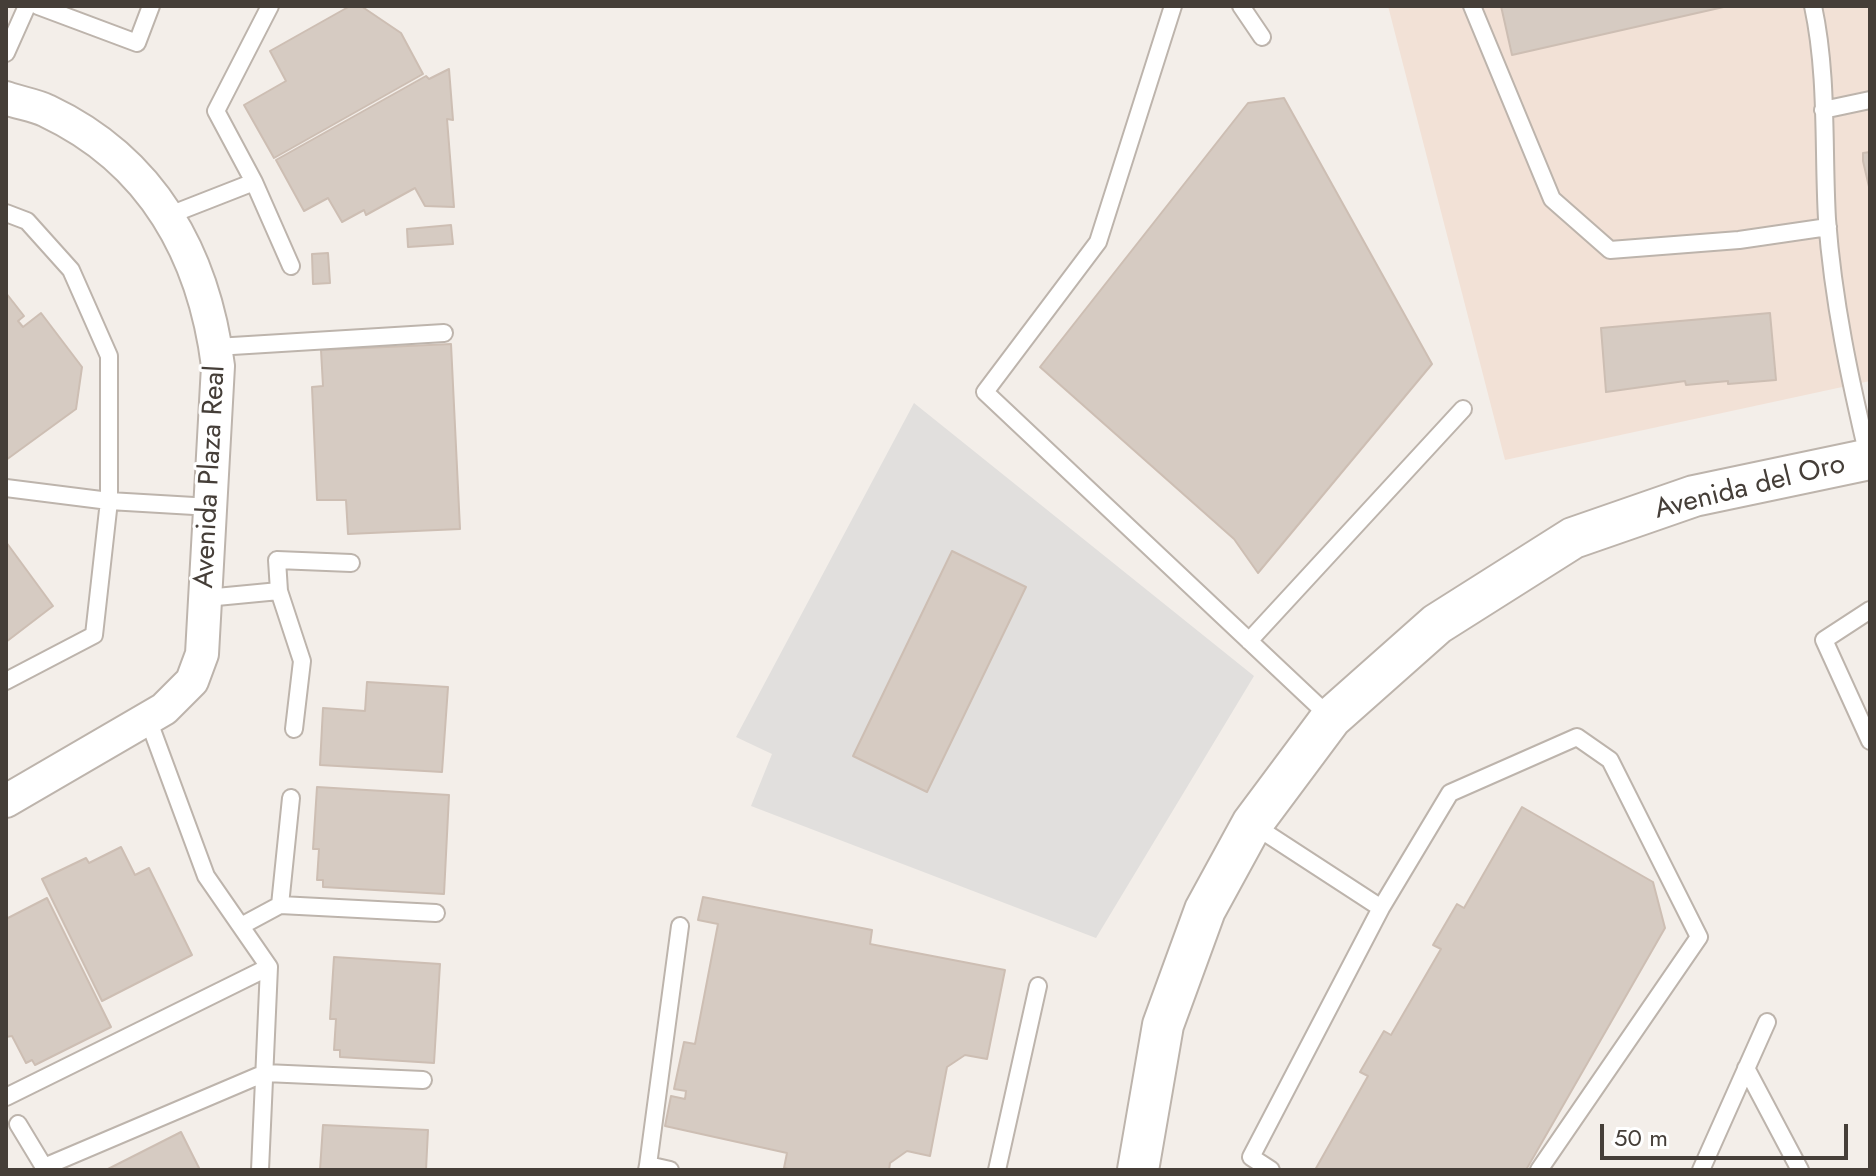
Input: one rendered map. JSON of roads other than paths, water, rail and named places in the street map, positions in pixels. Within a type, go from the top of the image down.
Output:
[{"type":"street","name":"Avenida Plaza Real","points":[[6,98],[45,110],[98,140],[143,183],[186,243],[212,323],[218,366],[202,654],[192,681],[164,709],[6,801]]},
{"type":"street","name":"Avenida del Oro","points":[[1138,1170],[1163,1025],[1205,910],[1252,824],[1331,718],[1437,624],[1573,538],[1694,496],[1870,460]]},
{"type":"lane","points":[[6,53],[27,6]]},
{"type":"lane","points":[[38,6],[137,43],[151,6]]},
{"type":"lane","points":[[270,6],[216,111],[254,182],[291,266]]},
{"type":"lane","points":[[1173,6],[1098,242],[985,392],[1331,718]]},
{"type":"lane","points":[[1241,6],[1262,37]]},
{"type":"lane","points":[[1472,6],[1552,199],[1610,250],[1739,240],[1828,227]]},
{"type":"lane","points":[[1813,6],[1823,110],[1828,227],[1843,352],[1870,467]]},
{"type":"lane","points":[[1823,110],[1870,100]]},
{"type":"lane","points":[[167,216],[254,182]]},
{"type":"lane","points":[[6,213],[27,221],[71,270],[109,356],[109,501],[94,635],[6,681]]},
{"type":"lane","points":[[216,347],[444,333]]},
{"type":"lane","points":[[1249,641],[1463,409]]},
{"type":"lane","points":[[6,488],[109,501],[211,507]]},
{"type":"lane","points":[[294,729],[302,661],[279,591],[277,560],[351,563]]},
{"type":"lane","points":[[206,598],[279,591]]},
{"type":"lane","points":[[1870,610],[1824,640],[1870,741]]},
{"type":"lane","points":[[148,719],[206,876],[269,967],[260,1170]]},
{"type":"lane","points":[[1271,1170],[1251,1157],[1381,908],[1450,793],[1577,737],[1610,760],[1699,937],[1539,1170]]},
{"type":"lane","points":[[280,905],[291,798]]},
{"type":"lane","points":[[1252,824],[1381,908]]},
{"type":"lane","points":[[241,926],[280,905],[436,913]]},
{"type":"lane","points":[[670,1170],[648,1167],[680,926]]},
{"type":"lane","points":[[269,967],[6,1099],[12,1126],[44,1167],[265,1073],[423,1080]]},
{"type":"lane","points":[[997,1170],[1038,986]]},
{"type":"lane","points":[[1701,1170],[1767,1022]]},
{"type":"lane","points":[[1746,1068],[1800,1170]]}]
